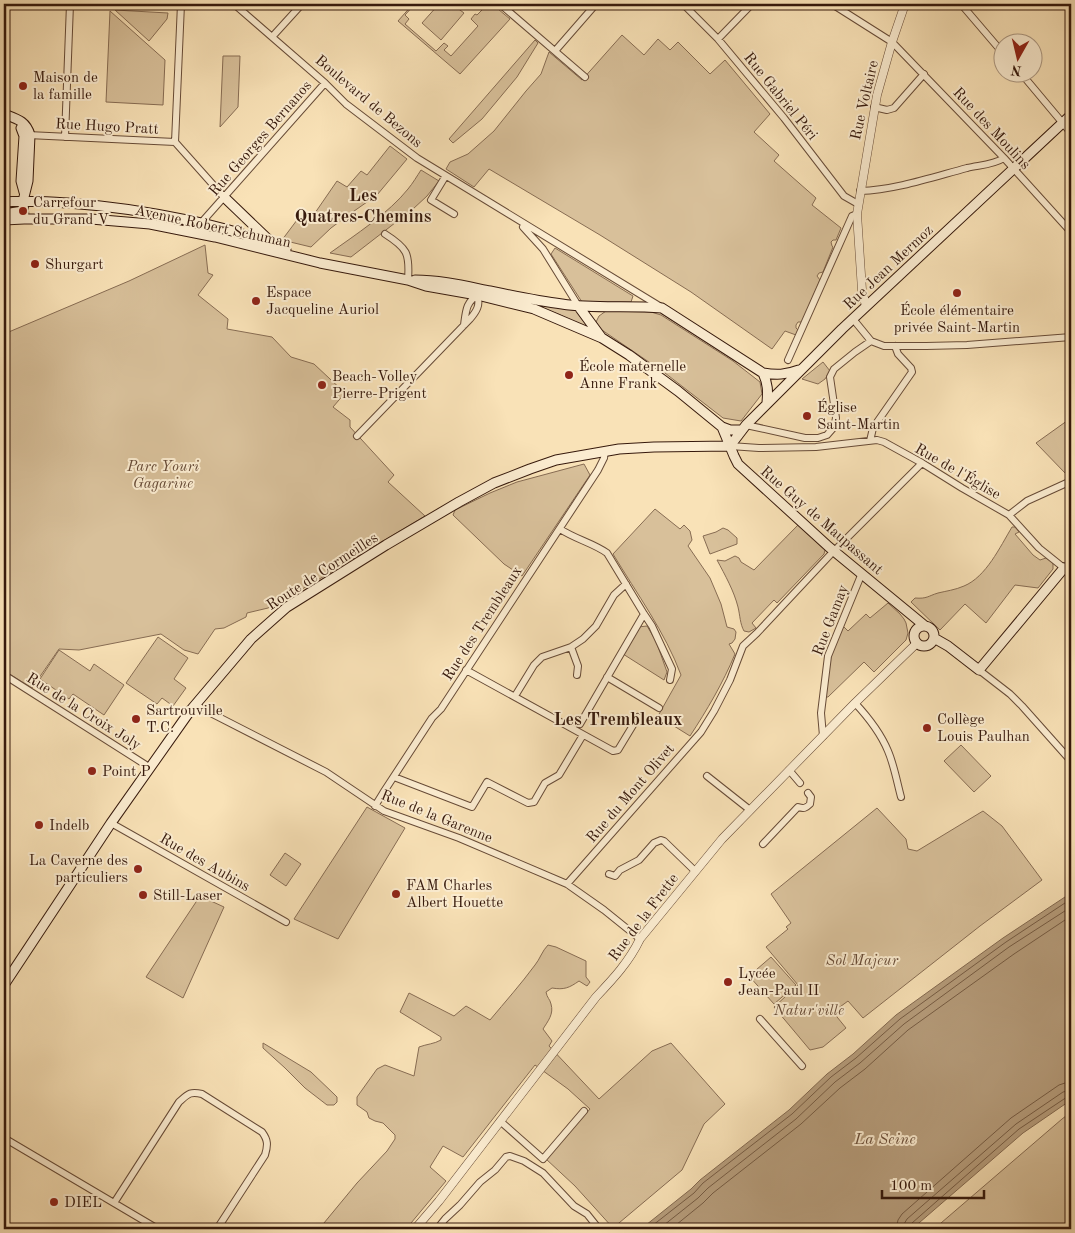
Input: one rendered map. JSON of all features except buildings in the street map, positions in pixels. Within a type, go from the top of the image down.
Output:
[{"type":"main road","points":[[4,114],[23,122],[28,128],[28,181],[23,215],[4,214]]},
{"type":"main road","name":"Rue Jean Mermoz","points":[[730,446],[743,428],[767,403],[866,306],[1071,115]]},
{"type":"main road","points":[[224,197],[275,246]]},
{"type":"main road","name":"Avenue Robert Schuman","points":[[4,202],[24,198],[122,207],[150,212],[218,227],[275,246],[307,260]]},
{"type":"main road","name":"Avenue Robert Schuman","points":[[4,220],[23,215],[150,224],[348,269],[408,280],[426,286],[464,289],[488,294]]},
{"type":"main road","points":[[488,294],[580,306],[648,306],[662,308]]},
{"type":"main road","points":[[488,294],[534,308],[602,338],[638,360],[722,427],[730,430],[743,428]]},
{"type":"main road","points":[[580,306],[602,338]]},
{"type":"main road","points":[[588,320],[595,313],[606,307]]},
{"type":"main road","name":"Boulevard de Bezons","points":[[662,308],[763,373]]},
{"type":"main road","points":[[763,373],[783,375],[804,368]]},
{"type":"main road","points":[[763,373],[768,383],[767,403]]},
{"type":"main road","name":"Rue Guy de Maupassant","points":[[722,427],[738,464],[835,551],[925,626]]},
{"type":"main road","name":"Route de Cormeilles","points":[[4,985],[111,823],[194,705],[251,639],[287,607],[459,502],[494,483],[556,460],[605,451],[654,447],[730,446]]},
{"type":"main road","points":[[934,638],[980,670],[1068,570]]},
{"type":"main road","name":"Rue Guy de Maupassant","points":[[904,609],[915,631]]},
{"type":"main road","points":[[925,626],[933,631],[934,638],[928,646],[922,646],[917,643],[914,637],[915,631],[925,626]]},
{"type":"street","points":[[65,137],[70,4]]},
{"type":"street","points":[[176,142],[181,4]]},
{"type":"street","name":"Boulevard de Bezons","points":[[234,4],[325,83],[346,104],[425,164],[662,308]]},
{"type":"street","points":[[272,37],[302,4]]},
{"type":"street","points":[[500,4],[585,77]]},
{"type":"street","points":[[555,50],[596,4]]},
{"type":"street","name":"Rue Gabriel Péri","points":[[683,4],[718,39],[784,118],[844,196],[858,204]]},
{"type":"street","points":[[718,39],[752,4]]},
{"type":"street","name":"Rue des Moulins","points":[[832,4],[892,42],[1004,158],[1071,232]]},
{"type":"street","name":"Rue Voltaire","points":[[866,306],[862,290],[856,214],[874,107],[905,4]]},
{"type":"street","points":[[961,4],[992,40]]},
{"type":"street","points":[[874,107],[887,110],[894,108],[924,74]]},
{"type":"street","points":[[1028,82],[1071,133]]},
{"type":"street","name":"Rue Georges Bernanos","points":[[201,223],[325,83]]},
{"type":"street","name":"Rue Hugo Pratt","points":[[27,136],[176,142],[224,197]]},
{"type":"street","points":[[860,191],[880,190],[975,166],[997,163],[1004,158]]},
{"type":"street","points":[[445,177],[431,200],[454,214]]},
{"type":"street","name":"Boulevard de Bezons","points":[[495,207],[524,228],[543,249],[580,306]]},
{"type":"street","points":[[788,360],[852,216],[856,214]]},
{"type":"street","points":[[199,234],[201,223]]},
{"type":"street","points":[[385,234],[405,249],[409,258],[408,280]]},
{"type":"street","points":[[464,289],[468,304],[464,324]]},
{"type":"street","points":[[468,304],[477,292]]},
{"type":"street","points":[[477,292],[478,307]]},
{"type":"street","points":[[358,436],[475,313],[488,294]]},
{"type":"street","points":[[853,319],[872,342],[884,346],[966,345],[1071,337]]},
{"type":"street","points":[[743,428],[805,438],[818,438],[826,435],[834,427],[836,418],[830,377],[834,369],[855,352],[872,342]]},
{"type":"street","points":[[870,441],[873,428],[912,372],[911,368],[898,354],[895,346]]},
{"type":"street","name":"Rue de l'Église","points":[[730,446],[759,448],[816,447],[877,440],[884,442],[1009,514],[1039,548],[1068,570]]},
{"type":"street","name":"Rue des Trembleaux","points":[[376,806],[432,718],[441,709],[560,529],[598,470],[605,451]]},
{"type":"street","name":"Rue du Mont Olivet","points":[[567,884],[701,732],[714,712],[730,680],[743,646],[922,463]]},
{"type":"street","points":[[1009,514],[1027,501],[1071,481]]},
{"type":"street","points":[[560,529],[570,536],[607,553],[652,626],[672,669],[670,680]]},
{"type":"street","name":"Rue Gamay","points":[[823,736],[821,713],[828,656],[862,573]]},
{"type":"street","points":[[515,696],[534,665],[542,657],[571,646],[583,639],[596,626],[614,595],[626,584]]},
{"type":"street","points":[[580,724],[644,614]]},
{"type":"street","name":"Rue de la Frette","points":[[414,1229],[439,1201],[596,997],[631,956],[640,939],[722,838],[917,643]]},
{"type":"street","points":[[571,646],[578,666],[577,675]]},
{"type":"street","points":[[466,670],[613,751],[618,750],[638,717]]},
{"type":"street","points":[[980,670],[1010,694],[1071,759]]},
{"type":"street","points":[[607,677],[659,708]]},
{"type":"street","name":"Rue de la Croix Joly","points":[[4,678],[9,678],[149,768]]},
{"type":"street","points":[[855,703],[869,720],[889,752],[901,797]]},
{"type":"street","name":"Rue de la Garenne","points":[[194,705],[326,772],[384,811],[459,838],[567,884],[640,939]]},
{"type":"street","points":[[394,777],[472,807],[487,782],[528,803],[534,802],[545,783],[560,775],[583,735]]},
{"type":"street","points":[[789,770],[800,783]]},
{"type":"street","points":[[707,776],[750,810]]},
{"type":"street","points":[[763,844],[798,807],[802,809],[807,808],[811,797],[808,793]]},
{"type":"street","name":"Rue des Aubins","points":[[111,823],[286,922]]},
{"type":"street","name":"Rue de la Frette","points":[[609,874],[614,876],[620,870],[638,861],[658,840],[664,841],[696,871]]},
{"type":"street","points":[[760,1019],[802,1066]]},
{"type":"street","points":[[114,1203],[179,1102],[187,1094],[194,1092],[202,1094],[262,1132],[267,1138],[268,1144],[265,1154],[217,1229]]},
{"type":"street","points":[[536,1169],[584,1111]]},
{"type":"street","points":[[500,1121],[543,1160]]},
{"type":"street","points":[[4,1138],[158,1229]]},
{"type":"street","points":[[437,1229],[480,1182],[495,1170],[506,1157],[510,1156],[524,1161],[548,1178],[574,1206],[587,1214],[599,1229]]},
{"type":"green space","points":[[415,4],[405,15],[409,19],[405,24],[436,51],[444,43],[448,46],[444,50],[451,56],[478,26],[471,19],[488,4],[492,4],[510,19],[460,74],[398,21]]},
{"type":"green space","points":[[439,4],[452,4],[464,13],[441,40],[422,23]]},
{"type":"green space","points":[[115,10],[168,13],[167,19],[149,41]]},
{"type":"green space","points":[[110,11],[165,60],[163,105],[106,102]]},
{"type":"green space","points":[[622,35],[644,55],[658,39],[670,50],[678,42],[710,74],[725,60],[770,114],[754,132],[779,155],[774,161],[816,198],[812,205],[841,228],[836,240],[831,242],[833,247],[823,272],[817,276],[820,280],[802,322],[798,322],[796,325],[798,330],[796,335],[785,331],[772,349],[691,292],[489,169],[474,187],[446,169],[450,162],[468,154],[494,131],[541,74],[549,52],[582,80]]},
{"type":"green space","points":[[535,40],[538,43],[517,77],[482,119],[453,143],[449,139]]},
{"type":"green space","points":[[223,56],[240,56],[238,107],[220,127]]},
{"type":"green space","points":[[390,146],[407,159],[377,195],[331,228],[311,247],[282,240],[297,220],[306,226],[337,181],[347,187],[361,171],[367,175]]},
{"type":"green space","points":[[421,170],[439,181],[413,209],[351,257],[330,253],[391,207],[408,189]]},
{"type":"green space","name":"Parc Youri Gagarine","points":[[205,245],[208,273],[213,275],[198,295],[228,319],[227,329],[272,337],[291,357],[314,364],[345,393],[333,407],[350,420],[350,427],[394,475],[388,482],[425,516],[268,608],[247,613],[246,617],[224,628],[215,629],[198,654],[184,650],[161,634],[79,650],[59,649],[32,688],[11,675],[4,674],[4,334],[129,281]]},
{"type":"green space","points":[[555,248],[633,296],[631,302],[582,302],[551,254]]},
{"type":"green space","points":[[531,303],[579,311],[589,327],[588,328]]},
{"type":"green space","points":[[606,311],[651,312],[661,315],[733,361],[760,382],[762,394],[741,421],[723,418],[665,373],[599,328],[596,322],[599,316]]},
{"type":"green space","points":[[823,362],[830,371],[825,379],[818,384],[802,379]]},
{"type":"green space","points":[[1071,418],[1071,471],[1066,474],[1036,443]]},
{"type":"green space","points":[[584,464],[590,475],[522,576],[504,564],[453,515],[455,510],[517,482]]},
{"type":"green space","points":[[655,509],[680,529],[684,525],[690,531],[692,540],[688,546],[710,578],[721,604],[727,627],[734,629],[736,632],[735,639],[729,644],[735,654],[714,696],[690,736],[658,716],[681,675],[659,628],[613,554]]},
{"type":"green space","points":[[798,525],[825,550],[824,554],[777,603],[774,600],[752,623],[756,628],[749,632],[744,631],[734,595],[717,560],[725,561],[735,556],[754,570]]},
{"type":"green space","points":[[1012,527],[1015,527],[1019,532],[1015,534],[1033,555],[1040,560],[1046,558],[1053,562],[1053,569],[1038,588],[1015,585],[986,623],[965,604],[940,630],[911,602],[915,598],[925,598],[972,582],[992,561]]},
{"type":"green space","points":[[723,528],[737,538],[737,544],[710,554],[703,536]]},
{"type":"green space","points":[[888,603],[900,614],[906,623],[908,633],[906,640],[874,672],[864,662],[826,697],[830,657],[842,625],[848,631],[866,614],[870,618]]},
{"type":"green space","points":[[647,626],[656,641],[667,672],[664,680],[623,654],[638,627]]},
{"type":"green space","points":[[158,637],[188,658],[174,679],[186,688],[173,706],[162,698],[157,704],[126,683]]},
{"type":"green space","points":[[59,650],[90,671],[94,664],[124,685],[104,715],[73,694],[69,699],[40,679]]},
{"type":"green space","points":[[961,745],[991,776],[974,792],[944,761]]},
{"type":"green space","points":[[367,807],[405,828],[338,939],[294,919]]},
{"type":"green space","points":[[877,808],[906,839],[908,849],[917,851],[983,811],[1002,826],[1042,880],[863,1018],[848,1001],[833,1012],[846,1028],[823,1047],[810,1050],[774,1007],[798,985],[766,947],[788,929],[786,927],[791,923],[771,894]]},
{"type":"green space","points":[[285,853],[301,864],[286,886],[270,875]]},
{"type":"green space","points":[[200,896],[224,907],[183,998],[146,977]]},
{"type":"green space","points":[[548,945],[586,961],[586,977],[590,982],[587,986],[579,981],[566,988],[552,988],[546,992],[551,1002],[552,1011],[543,1029],[552,1041],[549,1046],[599,1099],[652,1051],[671,1043],[725,1104],[704,1124],[682,1170],[613,1228],[575,1186],[546,1159],[590,1109],[568,1089],[535,1065],[463,1157],[443,1146],[430,1167],[446,1181],[406,1229],[319,1229],[357,1183],[387,1151],[395,1139],[395,1135],[383,1123],[369,1118],[367,1112],[357,1105],[357,1097],[377,1069],[385,1065],[414,1076],[419,1047],[441,1040],[441,1037],[400,1012],[409,993],[454,1016],[466,1006],[490,1020],[537,963]]},
{"type":"green space","points":[[771,957],[796,985],[774,1004],[749,976]]},
{"type":"green space","points":[[263,1043],[311,1072],[337,1097],[337,1102],[334,1105],[327,1105],[305,1088],[263,1048]]},
{"type":"green space","points":[[1071,1112],[1071,1229],[934,1229],[1062,1119]]},
{"type":"water","name":"La Seine","points":[[1071,893],[1071,1100],[1023,1133],[912,1229],[641,1229],[789,1110],[827,1074],[853,1054],[896,1015],[1003,938]]},
{"type":"place","name":"Maison de la famille","points":[[23,86]]},
{"type":"place","name":"Carrefour du Grand V","points":[[23,211]]},
{"type":"place","name":"Shurgart","points":[[35,264]]},
{"type":"place","name":"École élémentaire privée Saint-Martin","points":[[957,293]]},
{"type":"place","name":"Espace Jacqueline Auriol","points":[[256,301]]},
{"type":"place","name":"École maternelle Anne Frank","points":[[569,375]]},
{"type":"place","name":"Beach-Volley Pierre-Prigent","points":[[322,385]]},
{"type":"place","name":"Église Saint-Martin","points":[[807,416]]},
{"type":"place","name":"Sartrouville T.C.","points":[[136,719]]},
{"type":"place","name":"Collège Louis Paulhan","points":[[927,728]]},
{"type":"place","name":"Point P","points":[[92,771]]},
{"type":"place","name":"Indelb","points":[[39,825]]},
{"type":"place","name":"La Caverne des particuliers","points":[[138,869]]},
{"type":"place","name":"FAM Charles Albert Houette","points":[[396,894]]},
{"type":"place","name":"Still-Laser","points":[[143,895]]},
{"type":"place","name":"Lycée Jean-Paul II","points":[[728,982]]},
{"type":"place","name":"DIEL","points":[[54,1202]]},
{"type":"district","name":"Les Quatres-Chemins","points":[[363,205]]},
{"type":"district","name":"Les Trembleaux","points":[[618,719]]},
{"type":"park label","name":"Sol Majeur","points":[[862,960]]},
{"type":"park label","name":"Natur'ville","points":[[809,1010]]}]
